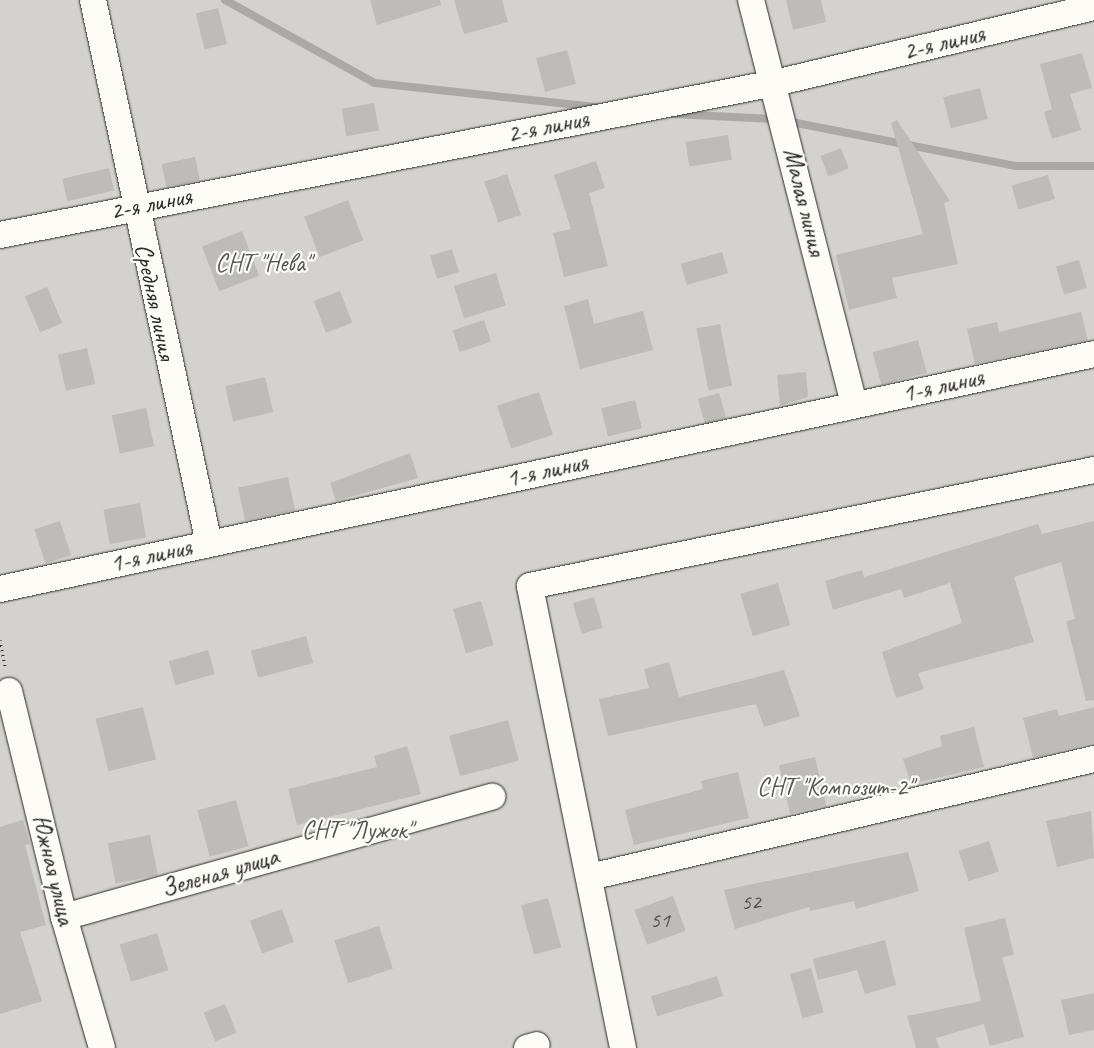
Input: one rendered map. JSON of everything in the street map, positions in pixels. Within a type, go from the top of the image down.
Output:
[{"type":"street","name":"Средняя линия","points":[[93,0],[134,207],[209,544]]},
{"type":"street","name":"Малая линия","points":[[751,0],[777,93],[854,405]]},
{"type":"street","name":"2-я линия","points":[[0,235],[134,207],[777,93],[1094,8]]},
{"type":"street","name":"1-я линия","points":[[0,590],[1094,354]]},
{"type":"street","points":[[623,1048],[530,586],[1094,470]]},
{"type":"street","name":"Южная улица","points":[[9,691],[64,917],[102,1048]]},
{"type":"street","points":[[590,877],[1094,759]]},
{"type":"street","name":"Зеленая улица","points":[[64,917],[492,798]]},
{"type":"green space","points":[[0,0],[1094,0],[1094,1048],[0,1048]]},
{"type":"building","points":[[370,0],[440,0],[441,5],[377,25]]},
{"type":"building","points":[[454,0],[502,0],[508,22],[464,34]]},
{"type":"building","points":[[786,0],[821,0],[826,22],[793,30]]},
{"type":"building","points":[[218,8],[227,44],[205,49],[196,14]]},
{"type":"building","points":[[567,50],[576,84],[545,92],[536,58]]},
{"type":"building","points":[[1082,53],[1092,88],[1070,94],[1081,130],[1052,139],[1044,112],[1052,109],[1040,64]]},
{"type":"building","points":[[980,88],[988,119],[951,128],[943,97]]},
{"type":"building","points":[[374,103],[379,131],[346,136],[342,109]]},
{"type":"building","points":[[897,120],[950,201],[944,203],[958,264],[892,278],[897,298],[849,310],[836,255],[923,234],[891,123]]},
{"type":"building","points":[[728,135],[732,160],[689,166],[686,142]]},
{"type":"building","points":[[841,148],[849,169],[828,176],[820,156]]},
{"type":"building","points":[[195,157],[200,180],[167,188],[162,164]]},
{"type":"building","points":[[596,161],[605,188],[589,193],[608,266],[564,277],[553,233],[571,229],[554,175]]},
{"type":"building","points":[[109,168],[114,190],[67,201],[62,179]]},
{"type":"building","points":[[507,174],[521,215],[498,222],[484,182]]},
{"type":"building","points":[[1048,175],[1055,199],[1018,210],[1011,185]]},
{"type":"building","points":[[348,200],[363,240],[320,257],[304,217]]},
{"type":"building","points":[[242,231],[259,276],[219,291],[202,246]]},
{"type":"building","points":[[452,249],[459,272],[437,279],[430,256]]},
{"type":"building","points":[[722,252],[728,273],[687,285],[681,264]]},
{"type":"building","points":[[1079,260],[1087,288],[1064,294],[1056,267]]},
{"type":"building","points":[[496,273],[506,306],[464,318],[454,286]]},
{"type":"building","points":[[47,287],[62,323],[40,332],[25,296]]},
{"type":"building","points":[[340,291],[352,323],[326,333],[314,301]]},
{"type":"building","points":[[588,299],[594,324],[643,311],[653,350],[580,369],[564,306]]},
{"type":"building","points":[[1081,312],[1088,340],[975,364],[967,329],[997,322],[999,332]]},
{"type":"building","points":[[484,320],[491,342],[460,352],[453,330]]},
{"type":"building","points":[[720,324],[732,386],[708,390],[696,329]]},
{"type":"building","points":[[918,340],[927,373],[881,385],[873,352]]},
{"type":"building","points":[[87,348],[95,384],[66,391],[58,355]]},
{"type":"building","points":[[806,372],[808,397],[780,406],[777,375]]},
{"type":"building","points":[[265,377],[273,412],[233,421],[225,386]]},
{"type":"building","points":[[539,392],[553,435],[511,448],[497,406]]},
{"type":"building","points":[[719,393],[726,418],[705,424],[698,399]]},
{"type":"building","points":[[635,400],[642,428],[608,437],[601,408]]},
{"type":"building","points":[[146,408],[154,446],[120,453],[112,415]]},
{"type":"building","points":[[410,453],[418,478],[336,501],[330,483]]},
{"type":"building","points":[[288,477],[295,510],[245,521],[238,488]]},
{"type":"building","points":[[140,503],[146,537],[110,544],[104,509]]},
{"type":"building","points":[[60,521],[71,555],[45,564],[34,529]]},
{"type":"building","points":[[1094,521],[1094,700],[1086,701],[1066,621],[1075,619],[1061,562],[1014,577],[1034,642],[918,673],[924,689],[896,698],[882,652],[962,623],[950,583],[904,598],[901,589],[833,610],[825,581],[862,570],[864,577],[1038,524],[1042,534]]},
{"type":"building","points":[[778,583],[790,625],[753,636],[741,594]]},
{"type":"building","points":[[594,597],[603,628],[582,634],[573,603]]},
{"type":"building","points":[[481,601],[494,645],[466,653],[453,609]]},
{"type":"building","points":[[306,636],[313,663],[258,678],[251,651]]},
{"type":"building","points":[[208,650],[215,674],[175,685],[169,661]]},
{"type":"building","points":[[669,662],[679,697],[784,670],[800,716],[764,727],[756,704],[608,736],[599,699],[649,688],[644,669]]},
{"type":"building","points":[[143,707],[156,759],[109,771],[95,719]]},
{"type":"building","points":[[1094,707],[1094,743],[1033,758],[1023,718],[1057,709],[1059,716]]},
{"type":"building","points":[[508,720],[519,761],[460,776],[449,736]]},
{"type":"building","points":[[974,727],[984,767],[911,784],[903,759],[942,746],[940,736]]},
{"type":"building","points":[[407,746],[421,794],[297,825],[288,789],[377,767],[374,756]]},
{"type":"building","points":[[815,757],[826,806],[790,814],[779,765]]},
{"type":"building","points":[[738,772],[749,818],[634,845],[625,810],[703,789],[701,781]]},
{"type":"building","points":[[236,800],[248,846],[210,857],[197,810]]},
{"type":"building","points":[[1091,811],[1094,858],[1057,867],[1046,821]]},
{"type":"building","points":[[23,820],[30,844],[25,845],[46,925],[20,932],[42,1001],[0,1014],[0,827]]},
{"type":"building","points":[[150,835],[158,875],[116,883],[108,843]]},
{"type":"building","points":[[989,841],[999,871],[968,881],[959,851]]},
{"type":"building","points":[[908,852],[919,891],[856,909],[854,901],[810,911],[809,907],[735,929],[724,890]]},
{"type":"building","points":[[673,896],[686,931],[647,945],[634,910]]},
{"type":"building","points":[[548,898],[561,947],[534,955],[521,905]]},
{"type":"building","points":[[282,909],[294,942],[262,954],[250,921]]},
{"type":"building","points":[[1005,918],[1014,955],[1002,957],[1024,1037],[990,1046],[984,1024],[936,1038],[939,1048],[916,1048],[907,1016],[981,1001],[964,928]]},
{"type":"building","points":[[379,926],[393,969],[348,983],[334,941]]},
{"type":"building","points":[[157,933],[168,970],[131,982],[120,944]]},
{"type":"building","points":[[885,940],[896,985],[865,994],[857,970],[818,980],[813,959]]},
{"type":"building","points":[[811,968],[824,1012],[803,1018],[790,974]]},
{"type":"building","points":[[717,976],[723,996],[657,1016],[651,996]]},
{"type":"building","points":[[1094,993],[1094,1030],[1069,1035],[1061,1000]]},
{"type":"building","points":[[225,1004],[237,1033],[215,1041],[204,1013]]},
{"type":"waterway","points":[[225,0],[375,83],[596,107]]},
{"type":"waterway","points":[[672,114],[776,119],[1016,166],[1094,166]]},
{"type":"park label","name":"СНТ \"Нева\"","points":[[263,263]]},
{"type":"park label","name":"СНТ \"Композит-2\"","points":[[835,787]]},
{"type":"park label","name":"СНТ \"Лужок\"","points":[[357,830]]}]
